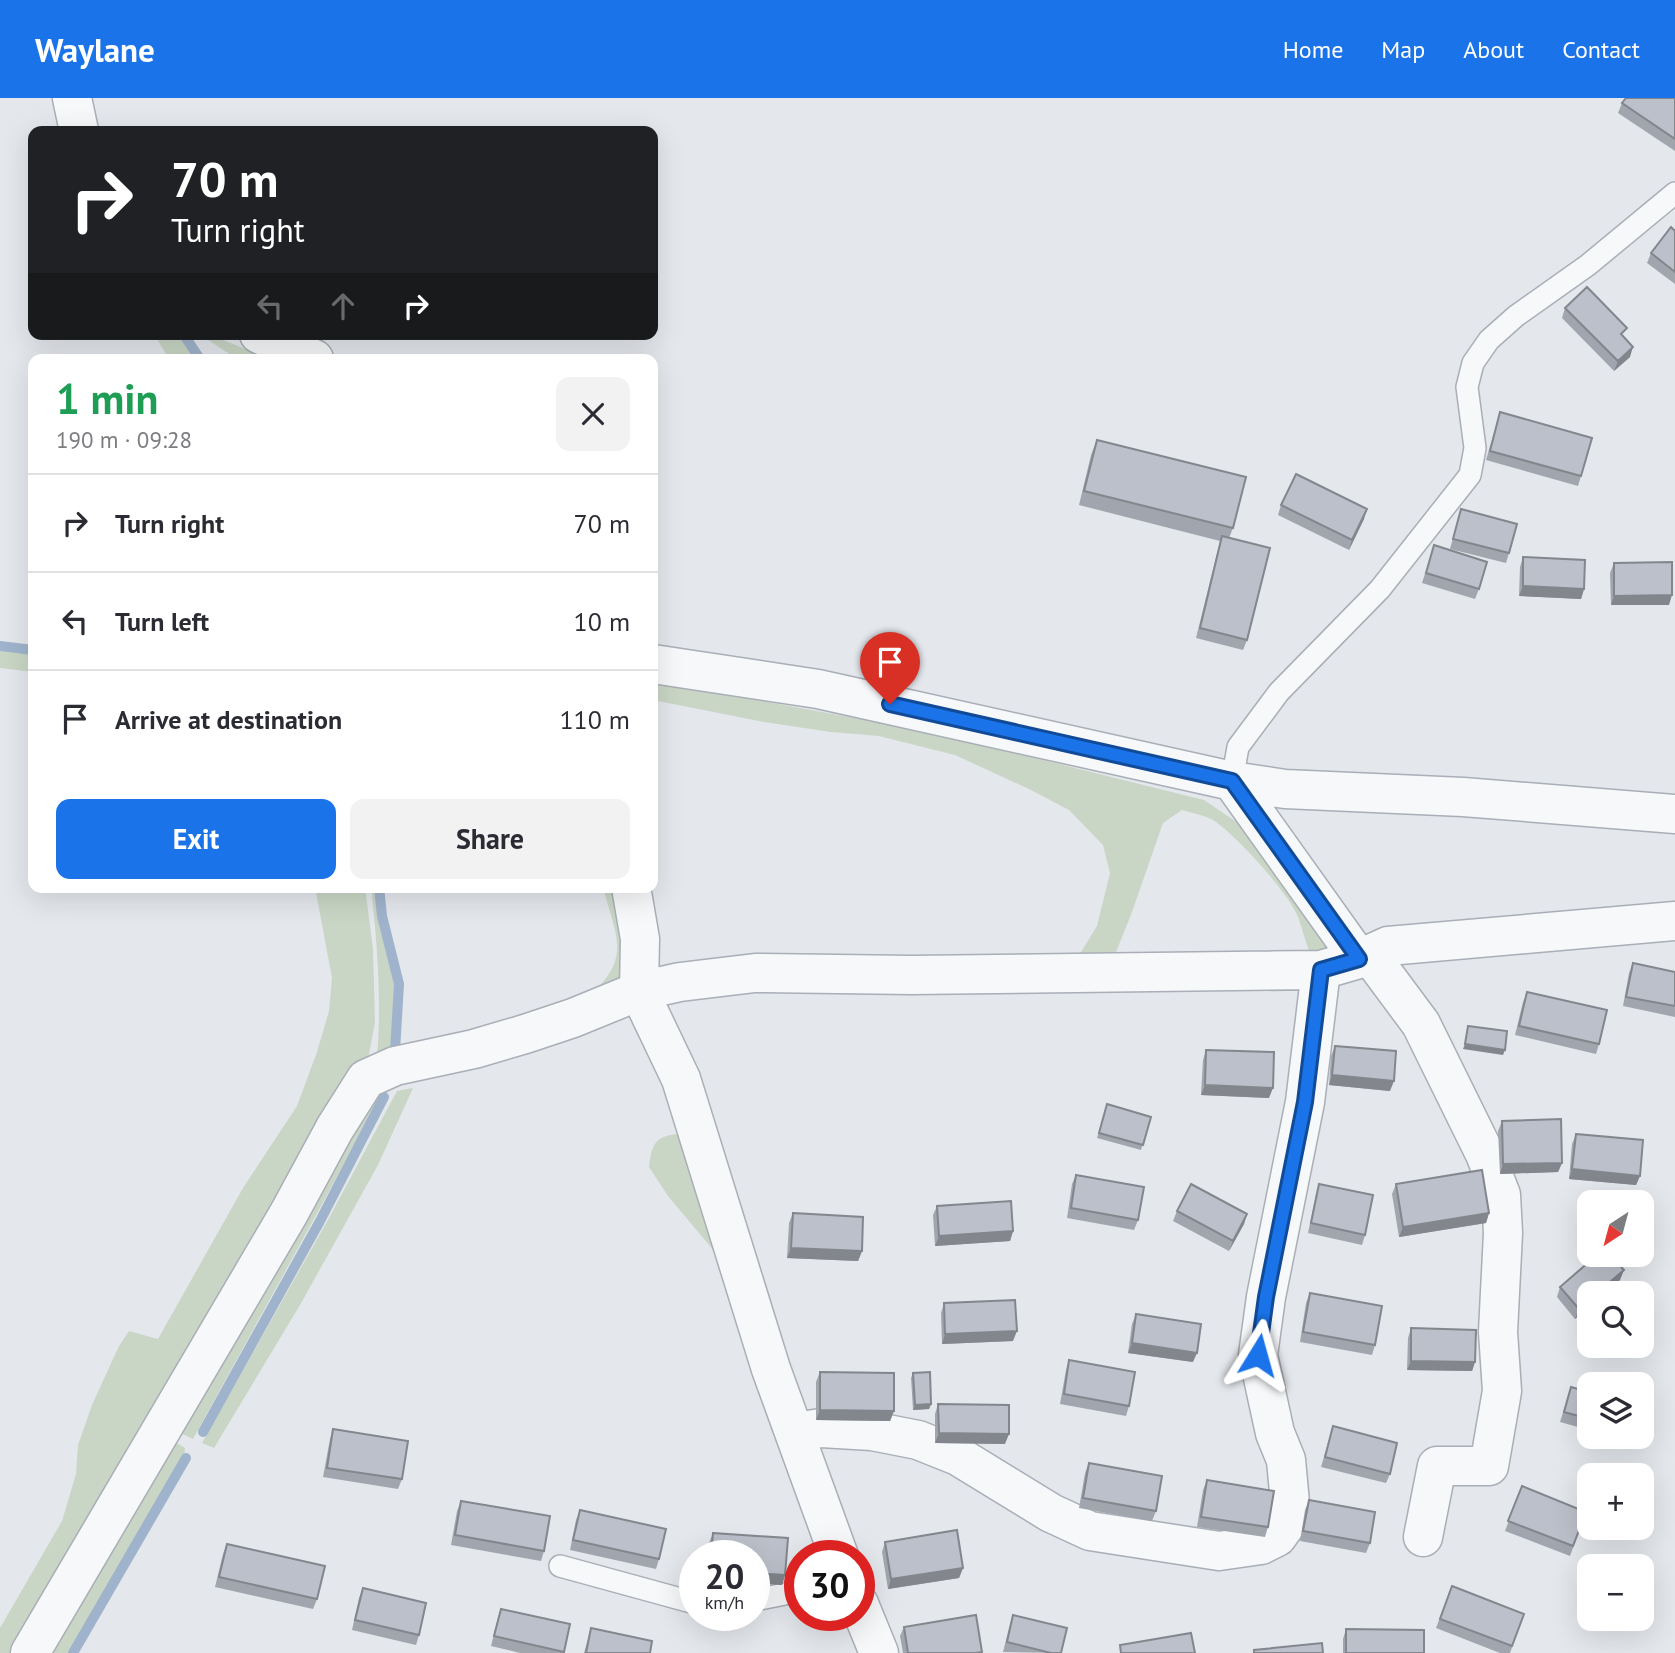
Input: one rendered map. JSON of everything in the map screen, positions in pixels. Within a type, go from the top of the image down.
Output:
[{"type":"street","points":[[72,98],[78,126]]},
{"type":"street","points":[[272,340],[303,354]]},
{"type":"street","points":[[658,665],[818,689],[1232,781],[1285,789],[1462,797],[1675,814]]},
{"type":"street","points":[[1232,781],[1364,957],[1421,1024],[1485,1154],[1501,1195],[1503,1233],[1498,1332],[1502,1391],[1489,1466],[1437,1466],[1423,1537]]},
{"type":"street","points":[[632,893],[640,939],[639,991],[681,1079],[771,1369],[833,1540]]},
{"type":"street","points":[[30,1653],[289,1213],[335,1128],[366,1079],[395,1066],[474,1049],[526,1034],[639,991],[680,982],[755,973],[912,975],[1321,970],[1364,957],[1388,946],[1675,921]]},
{"type":"street","points":[[795,1433],[821,1428],[872,1431],[918,1440],[958,1456],[1051,1513],[1090,1531],[1219,1551],[1261,1545],[1278,1537],[1287,1523],[1290,1503],[1286,1460],[1275,1433],[1258,1355],[1266,1297],[1305,1102],[1321,970]]},
{"type":"street","points":[[870,1631],[879,1653]]},
{"type":"lane","points":[[1232,781],[1238,747],[1279,692],[1380,589],[1470,475],[1475,448],[1467,387],[1473,363],[1489,340],[1516,316],[1588,265],[1675,193]]},
{"type":"lane","points":[[560,1566],[679,1599]]},
{"type":"green space","points":[[158,340],[185,340],[194,354],[166,354]]},
{"type":"green space","points":[[208,340],[223,340],[258,354],[229,354]]},
{"type":"green space","points":[[0,649],[28,652],[28,671],[0,668]]},
{"type":"green space","points":[[658,683],[926,731],[1204,800],[1241,825],[1340,950],[1312,958],[1293,907],[1260,865],[1223,827],[1202,815],[1182,810],[1163,823],[1112,962],[1075,962],[1097,926],[1110,873],[1103,845],[1069,810],[955,755],[879,736],[764,722],[658,701]]},
{"type":"green space","points":[[316,893],[366,893],[373,949],[375,1022],[366,1070],[265,1224],[18,1653],[0,1653],[0,1628],[62,1521],[76,1474],[78,1445],[92,1405],[119,1346],[129,1331],[158,1339],[243,1188],[297,1106],[329,1011],[332,978]]},
{"type":"green space","points":[[372,893],[377,893],[396,984],[390,1063],[376,1071],[379,1025],[376,933]]},
{"type":"green space","points":[[605,893],[613,893],[624,935],[619,989],[590,995],[612,969],[617,945]]},
{"type":"green space","points":[[413,1088],[378,1165],[300,1305],[214,1448],[202,1443],[397,1091]]},
{"type":"green space","points":[[381,1097],[193,1439],[172,1429],[357,1109]]},
{"type":"green space","points":[[683,1133],[720,1258],[668,1196],[649,1167],[657,1141]]},
{"type":"green space","points":[[168,1438],[185,1448],[184,1457],[70,1653],[41,1653]]},
{"type":"building","points":[[1626,98],[1675,98],[1675,139],[1622,103]]},
{"type":"building","points":[[1671,227],[1675,231],[1675,272],[1651,253]]},
{"type":"building","points":[[1587,287],[1627,328],[1621,334],[1633,347],[1618,361],[1565,308]]},
{"type":"building","points":[[1500,412],[1592,438],[1581,476],[1490,451]]},
{"type":"building","points":[[1097,440],[1246,477],[1233,528],[1084,491]]},
{"type":"building","points":[[1296,474],[1367,509],[1352,540],[1281,505]]},
{"type":"building","points":[[1461,509],[1517,524],[1509,553],[1453,539]]},
{"type":"building","points":[[1222,536],[1270,548],[1247,640],[1200,628]]},
{"type":"building","points":[[1434,545],[1487,562],[1479,589],[1426,573]]},
{"type":"building","points":[[1523,557],[1585,560],[1584,589],[1523,586]]},
{"type":"building","points":[[1672,562],[1672,595],[1614,596],[1614,563]]},
{"type":"building","points":[[1633,963],[1675,972],[1675,1006],[1626,997]]},
{"type":"building","points":[[1527,992],[1607,1010],[1599,1044],[1519,1026]]},
{"type":"building","points":[[1468,1026],[1507,1031],[1505,1050],[1465,1044]]},
{"type":"building","points":[[1335,1046],[1396,1051],[1394,1081],[1332,1075]]},
{"type":"building","points":[[1206,1050],[1274,1052],[1273,1088],[1205,1085]]},
{"type":"building","points":[[1107,1104],[1151,1117],[1143,1145],[1099,1133]]},
{"type":"building","points":[[1561,1119],[1562,1163],[1503,1164],[1502,1121]]},
{"type":"building","points":[[1576,1134],[1643,1140],[1640,1176],[1572,1169]]},
{"type":"building","points":[[1482,1170],[1489,1213],[1403,1227],[1396,1184]]},
{"type":"building","points":[[1076,1175],[1144,1187],[1138,1220],[1071,1208]]},
{"type":"building","points":[[1191,1184],[1247,1214],[1233,1241],[1177,1211]]},
{"type":"building","points":[[1319,1184],[1373,1195],[1365,1235],[1311,1223]]},
{"type":"building","points":[[1011,1201],[1013,1231],[939,1236],[937,1206]]},
{"type":"building","points":[[793,1213],[863,1217],[862,1251],[791,1248]]},
{"type":"building","points":[[1583,1267],[1621,1267],[1624,1270],[1611,1281],[1577,1281],[1577,1307],[1560,1287]]},
{"type":"building","points":[[1310,1293],[1382,1306],[1375,1345],[1303,1332]]},
{"type":"building","points":[[1015,1300],[1017,1331],[945,1334],[944,1303]]},
{"type":"building","points":[[1136,1314],[1201,1324],[1197,1353],[1132,1343]]},
{"type":"building","points":[[1411,1328],[1476,1330],[1475,1362],[1411,1361]]},
{"type":"building","points":[[1069,1360],[1135,1372],[1129,1406],[1064,1394]]},
{"type":"building","points":[[820,1372],[894,1373],[894,1411],[820,1410]]},
{"type":"building","points":[[930,1372],[931,1404],[915,1405],[913,1373]]},
{"type":"building","points":[[1571,1387],[1577,1389],[1577,1416],[1564,1412]]},
{"type":"building","points":[[938,1404],[1009,1405],[1009,1434],[939,1433]]},
{"type":"building","points":[[1333,1426],[1397,1443],[1390,1474],[1325,1457]]},
{"type":"building","points":[[333,1429],[408,1441],[402,1479],[327,1468]]},
{"type":"building","points":[[1089,1463],[1162,1476],[1156,1511],[1083,1498]]},
{"type":"building","points":[[1207,1480],[1274,1491],[1268,1527],[1201,1517]]},
{"type":"building","points":[[1522,1486],[1577,1508],[1577,1536],[1573,1546],[1508,1521]]},
{"type":"building","points":[[1309,1500],[1375,1512],[1370,1543],[1303,1531]]},
{"type":"building","points":[[461,1501],[550,1516],[544,1551],[455,1535]]},
{"type":"building","points":[[580,1510],[666,1529],[659,1559],[573,1540]]},
{"type":"building","points":[[957,1530],[963,1568],[891,1579],[885,1542]]},
{"type":"building","points":[[713,1533],[788,1538],[784,1540],[784,1575],[770,1574],[770,1540],[712,1540]]},
{"type":"building","points":[[227,1544],[325,1566],[317,1599],[219,1577]]},
{"type":"building","points":[[1452,1586],[1524,1614],[1512,1646],[1440,1619]]},
{"type":"building","points":[[363,1588],[426,1603],[419,1635],[355,1620]]},
{"type":"building","points":[[501,1609],[570,1624],[564,1652],[494,1636]]},
{"type":"building","points":[[976,1615],[982,1652],[908,1653],[904,1627]]},
{"type":"building","points":[[1013,1615],[1067,1628],[1061,1653],[1007,1642]]},
{"type":"building","points":[[591,1628],[652,1641],[650,1653],[586,1653]]},
{"type":"building","points":[[1346,1629],[1424,1630],[1424,1653],[1346,1653]]},
{"type":"building","points":[[1191,1633],[1195,1653],[1121,1653],[1120,1645]]},
{"type":"building","points":[[1322,1643],[1323,1653],[1254,1653],[1254,1650]]},
{"type":"waterway","points":[[187,340],[197,354]]},
{"type":"waterway","points":[[0,646],[28,649]]},
{"type":"waterway","points":[[380,893],[382,916],[399,984],[395,1051]]},
{"type":"waterway","points":[[203,1432],[320,1221],[384,1097]]},
{"type":"waterway","points":[[73,1653],[186,1458]]},
{"type":"route","points":[[890,704],[1232,781],[1359,959],[1321,970],[1305,1102],[1266,1297],[1258,1355]]}]
